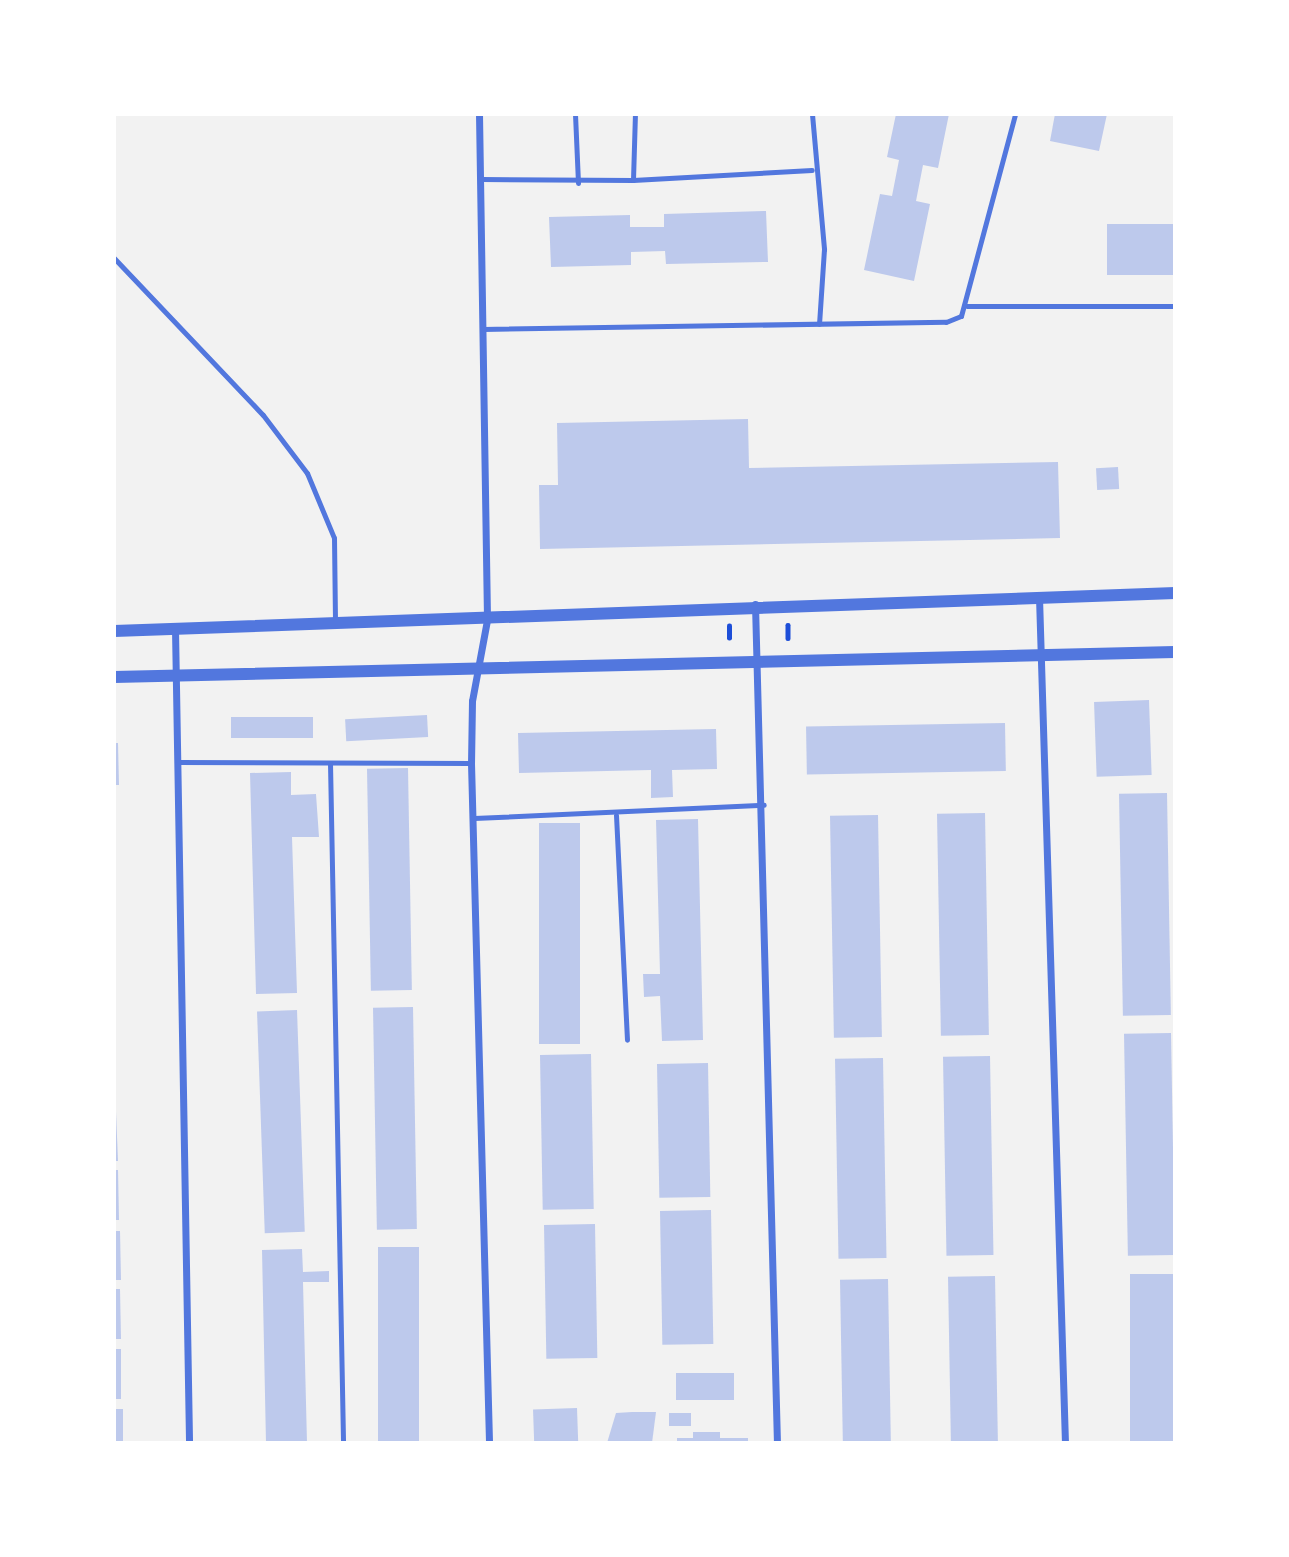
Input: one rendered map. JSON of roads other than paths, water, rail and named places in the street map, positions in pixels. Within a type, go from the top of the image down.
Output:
[{"type":"street","points":[[480,114],[487,620],[471,763],[489,1443]]},
{"type":"street","points":[[114,631],[487,620],[755,604],[1175,593]]},
{"type":"street","points":[[1039,595],[1044,655],[1065,1443]]},
{"type":"street","points":[[755,604],[761,662],[778,1443]]},
{"type":"street","points":[[175,629],[189,1443]]},
{"type":"street","points":[[114,677],[1175,652]]},
{"type":"lane","points":[[575,114],[578,183]]},
{"type":"lane","points":[[633,180],[635,114]]},
{"type":"lane","points":[[812,114],[812,170],[824,249],[819,324]]},
{"type":"lane","points":[[483,330],[946,322],[961,316],[967,306],[1016,114]]},
{"type":"lane","points":[[481,178],[578,183],[812,170]]},
{"type":"lane","points":[[114,258],[263,415],[307,473],[334,538],[334,625]]},
{"type":"lane","points":[[967,306],[1175,306]]},
{"type":"lane","points":[[176,762],[471,763]]},
{"type":"lane","points":[[330,763],[343,1443]]},
{"type":"lane","points":[[474,818],[616,815],[764,805]]},
{"type":"lane","points":[[616,815],[627,1040]]}]
